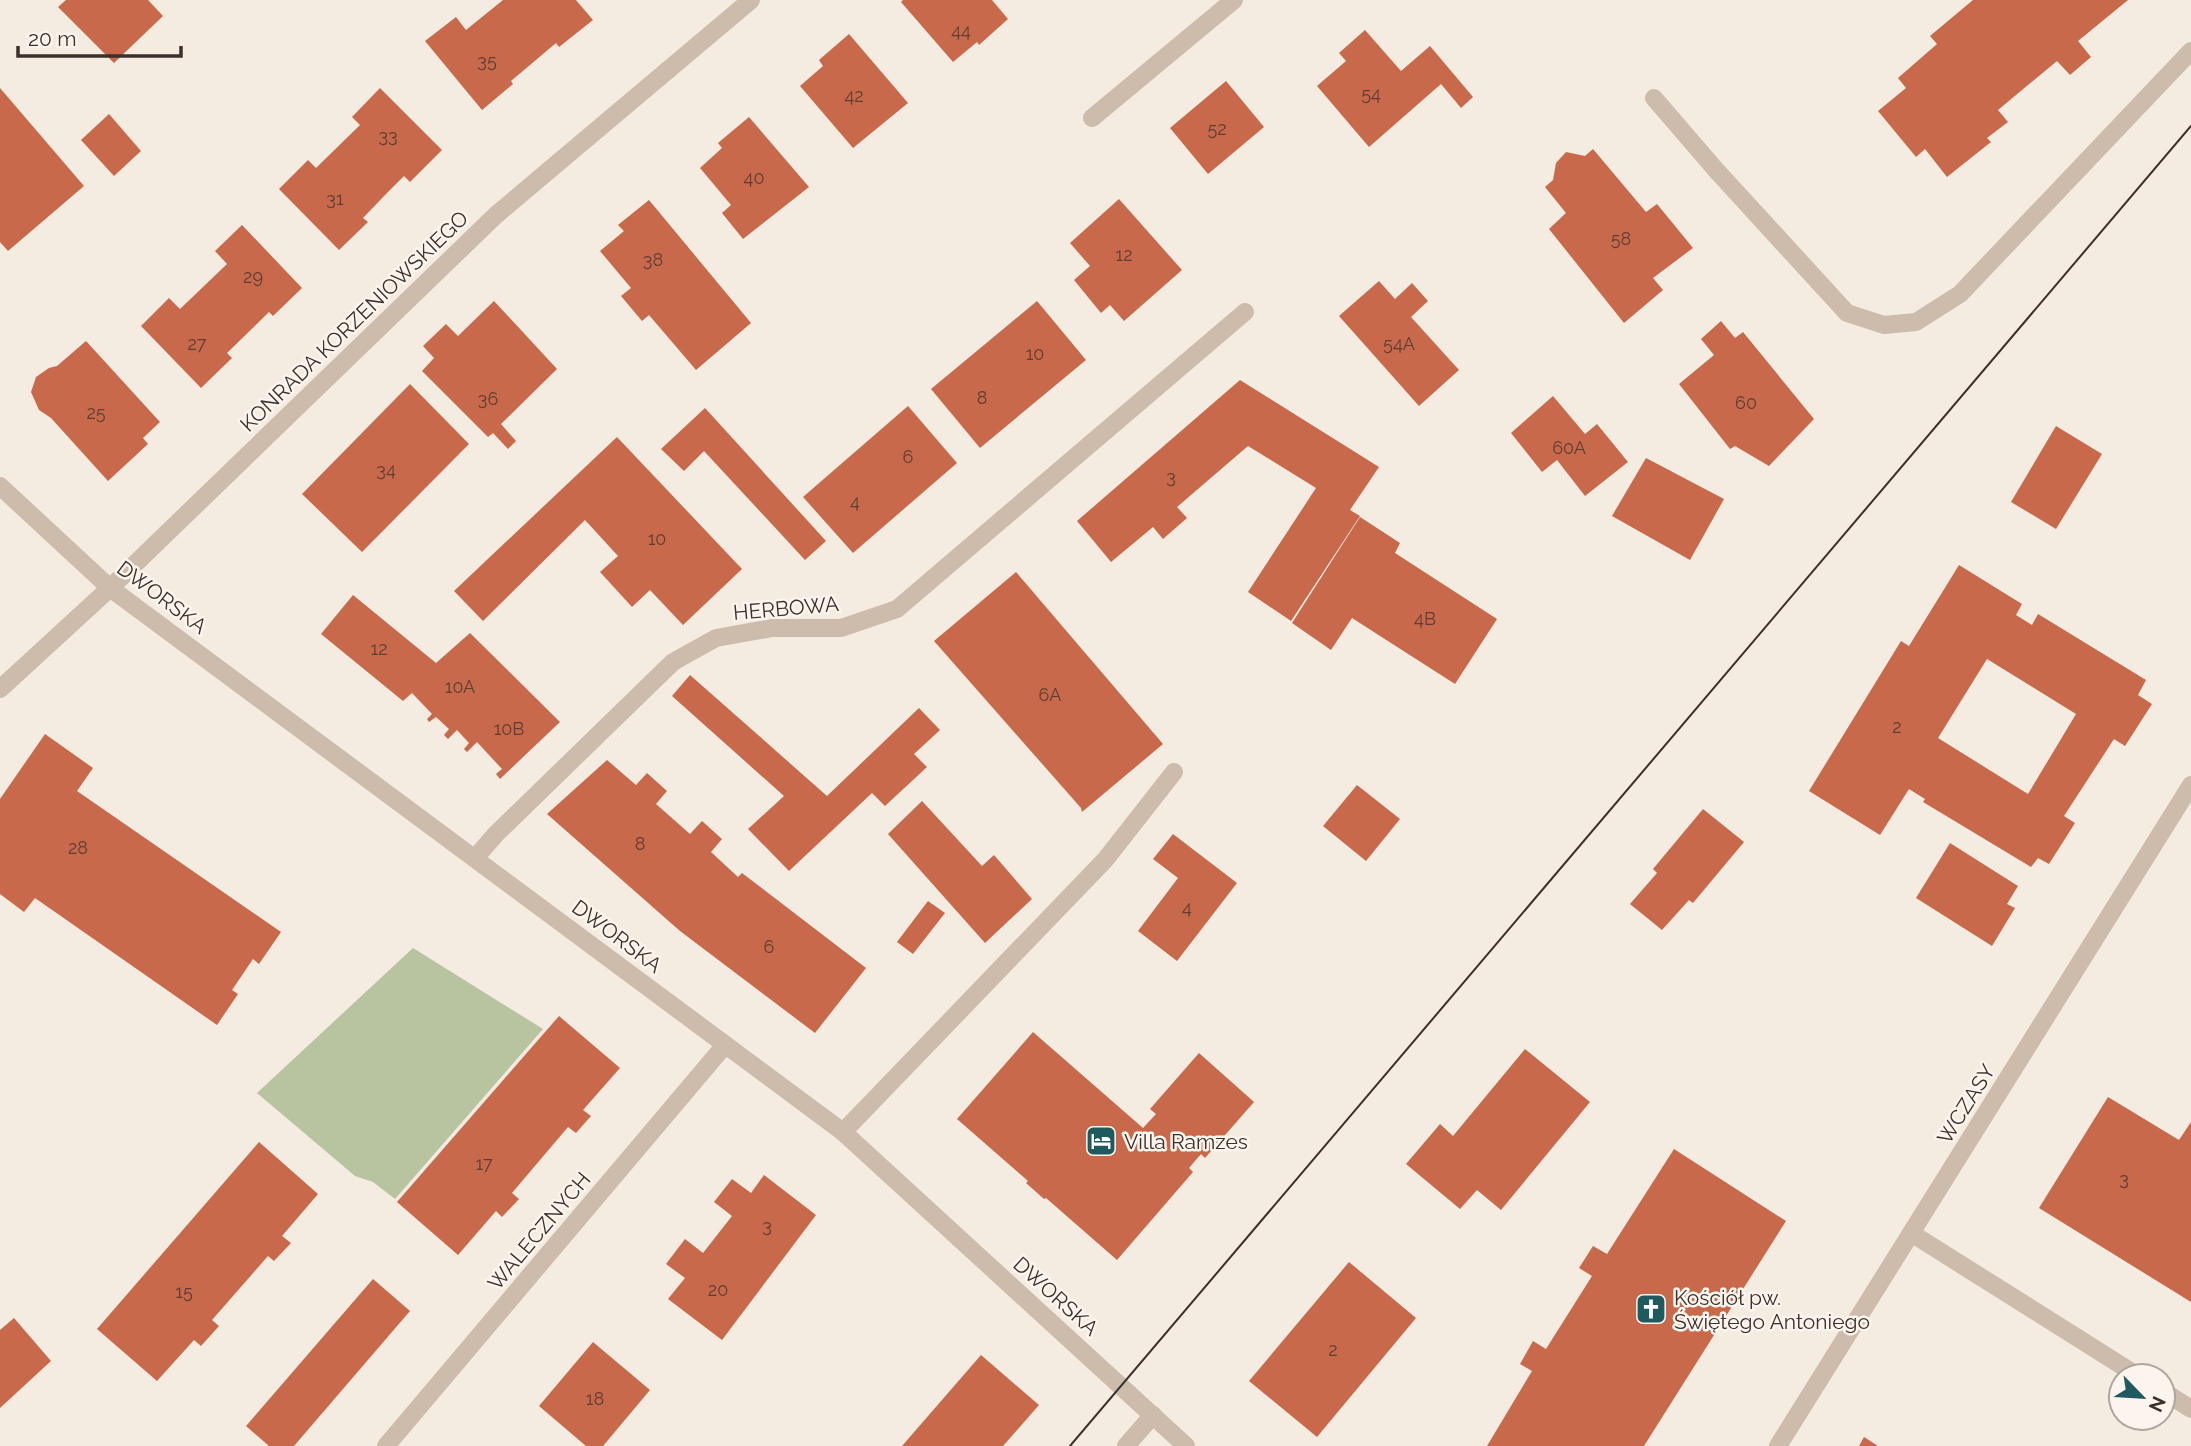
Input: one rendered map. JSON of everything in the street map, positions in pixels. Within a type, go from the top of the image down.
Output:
[{"type":"street","name":"KONRADA KORZENIOWSKIEGO","points":[[0,689],[110,588],[496,215],[751,0]]},
{"type":"street","points":[[1092,118],[1234,0]]},
{"type":"street","points":[[1654,98],[1847,313],[1884,325],[1916,322],[1960,294],[2191,51]]},
{"type":"street","name":"HERBOWA","points":[[475,858],[496,834],[673,662],[716,638],[772,628],[841,628],[897,609],[1245,312]]},
{"type":"street","name":"DWORSKA","points":[[0,486],[110,588],[843,1132],[1186,1446]]},
{"type":"street","points":[[843,1132],[1105,860],[1174,772]]},
{"type":"street","name":"WCZASY","points":[[1778,1446],[2191,785]]},
{"type":"street","name":"WALECZNYCH","points":[[386,1446],[725,1045]]},
{"type":"street","points":[[1911,1233],[2116,1362]]},
{"type":"street","points":[[1126,1446],[1153,1415]]},
{"type":"green space","points":[[413,948],[543,1029],[395,1199],[373,1182],[355,1176],[257,1093]]},
{"type":"building","points":[[66,0],[148,0],[163,16],[114,63],[58,7]]},
{"type":"building","points":[[503,0],[576,0],[593,20],[559,47],[556,43],[482,110],[425,41],[456,17],[466,30]]},
{"type":"building","points":[[992,0],[1008,19],[979,45],[977,42],[953,62],[901,2]]},
{"type":"building","points":[[1973,0],[2128,0],[2078,41],[2091,57],[2070,75],[2057,61],[1998,110],[2008,122],[1987,138],[1991,142],[1947,177],[1925,149],[1916,157],[1878,111],[1906,88],[1898,78],[1937,44],[1930,36]]},
{"type":"building","points":[[1365,30],[1401,71],[1430,46],[1473,97],[1461,108],[1441,84],[1369,147],[1317,86],[1346,61],[1339,53]]},
{"type":"building","points":[[849,34],[908,103],[853,148],[800,86],[823,66],[819,60]]},
{"type":"building","points":[[1226,81],[1264,127],[1208,174],[1170,128]]},
{"type":"building","points":[[0,88],[84,186],[8,251],[0,242]]},
{"type":"building","points":[[380,88],[442,150],[410,182],[404,176],[363,218],[368,222],[339,250],[279,189],[308,160],[316,168],[360,125],[352,117]]},
{"type":"building","points":[[109,114],[141,151],[114,176],[81,140]]},
{"type":"building","points":[[749,117],[809,187],[743,239],[722,213],[731,205],[700,168],[722,148],[718,143]]},
{"type":"building","points":[[1593,149],[1646,212],[1657,204],[1693,248],[1653,278],[1663,290],[1624,323],[1549,229],[1566,213],[1545,187],[1553,180],[1556,163],[1566,152],[1585,156]]},
{"type":"building","points":[[1119,199],[1182,270],[1124,321],[1110,305],[1101,313],[1074,280],[1090,266],[1070,243]]},
{"type":"building","points":[[649,200],[751,323],[696,370],[649,315],[642,321],[621,296],[631,288],[600,251],[624,231],[618,225]]},
{"type":"building","points":[[242,225],[302,288],[273,316],[269,312],[227,353],[232,358],[201,388],[141,326],[169,298],[180,309],[227,264],[215,251]]},
{"type":"building","points":[[1379,281],[1395,299],[1412,283],[1428,301],[1411,317],[1459,370],[1419,406],[1339,316]]},
{"type":"building","points":[[494,301],[557,369],[501,424],[516,441],[508,449],[493,433],[488,437],[422,371],[434,358],[423,346],[446,324],[458,336]]},
{"type":"building","points":[[1037,301],[1086,360],[980,448],[931,389]]},
{"type":"building","points":[[1721,321],[1735,338],[1743,332],[1814,419],[1769,466],[1735,446],[1730,449],[1679,384],[1714,355],[1701,339]]},
{"type":"building","points":[[86,341],[160,422],[143,438],[148,444],[108,481],[51,418],[39,410],[31,392],[36,377],[57,366]]},
{"type":"building","points":[[1240,380],[1379,467],[1350,510],[1360,516],[1291,621],[1248,592],[1316,488],[1248,446],[1177,507],[1187,518],[1163,539],[1153,527],[1111,562],[1077,521]]},
{"type":"building","points":[[410,384],[469,444],[362,552],[302,494]]},
{"type":"building","points":[[1553,396],[1585,434],[1597,424],[1628,462],[1585,496],[1557,460],[1542,472],[1511,433]]},
{"type":"building","points":[[908,406],[957,463],[853,553],[803,497]]},
{"type":"building","points":[[705,408],[826,541],[805,560],[704,451],[684,471],[661,449]]},
{"type":"building","points":[[2056,426],[2102,454],[2056,529],[2011,502]]},
{"type":"building","points":[[617,437],[742,569],[683,625],[650,590],[632,607],[600,572],[618,556],[585,520],[483,621],[454,591]]},
{"type":"building","points":[[1646,458],[1724,499],[1690,560],[1612,516]]},
{"type":"building","points":[[1360,517],[1400,543],[1395,553],[1497,619],[1455,684],[1352,618],[1331,650],[1292,623]]},
{"type":"building","points":[[1959,565],[2022,604],[2016,615],[2032,625],[2038,614],[2146,680],[2138,695],[2152,704],[2125,746],[2114,739],[2064,816],[2075,823],[2049,864],[2038,858],[2031,867],[1923,802],[1925,799],[1909,789],[1880,835],[1809,791],[1901,641],[1909,646]],"holes":[[[1987,659],[2076,714],[2028,794],[1938,738]]]},
{"type":"building","points":[[1016,572],[1163,744],[1082,812],[934,641]]},
{"type":"building","points":[[353,595],[436,663],[470,633],[560,722],[500,779],[496,774],[502,769],[477,742],[467,752],[464,749],[469,743],[457,730],[448,739],[444,735],[449,729],[436,717],[429,722],[427,719],[432,714],[412,693],[403,701],[321,634]]},
{"type":"building","points":[[690,675],[827,796],[919,708],[940,730],[914,754],[927,767],[885,806],[872,793],[789,871],[748,829],[784,796],[672,696]]},
{"type":"building","points":[[45,734],[93,768],[77,791],[281,932],[259,964],[253,959],[232,990],[238,994],[217,1025],[35,898],[24,912],[0,894],[0,799]]},
{"type":"building","points":[[607,760],[636,785],[647,773],[667,791],[656,804],[690,834],[702,821],[722,839],[711,852],[738,877],[742,873],[866,968],[815,1033],[680,931],[547,814]]},
{"type":"building","points":[[1357,785],[1400,819],[1366,861],[1323,826]]},
{"type":"building","points":[[922,801],[982,866],[994,855],[1032,899],[985,943],[888,834]]},
{"type":"building","points":[[1703,809],[1744,842],[1693,903],[1689,900],[1662,930],[1630,904],[1657,873],[1653,869]]},
{"type":"building","points":[[1173,834],[1237,883],[1177,961],[1138,931],[1178,878],[1153,859]]},
{"type":"building","points":[[1950,843],[2018,886],[2007,904],[2015,908],[1992,946],[1916,898]]},
{"type":"building","points":[[928,901],[945,913],[913,954],[897,942]]},
{"type":"building","points":[[559,1016],[620,1068],[583,1110],[591,1116],[576,1133],[568,1127],[512,1193],[519,1199],[502,1217],[496,1211],[458,1255],[397,1202]]},
{"type":"building","name":"Villa Ramzes","points":[[1033,1032],[1143,1128],[1156,1114],[1150,1109],[1199,1053],[1254,1102],[1205,1158],[1201,1154],[1189,1168],[1193,1172],[1117,1260],[1044,1199],[1026,1183],[1028,1181],[957,1119]]},
{"type":"building","points":[[1525,1049],[1590,1102],[1501,1210],[1477,1190],[1460,1209],[1406,1164],[1440,1124],[1453,1136]]},
{"type":"building","points":[[2108,1097],[2179,1140],[2191,1122],[2191,1302],[2039,1208]]},
{"type":"building","points":[[259,1142],[318,1194],[282,1236],[291,1243],[274,1261],[268,1256],[212,1320],[219,1326],[201,1346],[194,1340],[157,1381],[97,1329]]},
{"type":"building","name":"Kościół pw. Świętego Antoniego","points":[[1674,1149],[1786,1221],[1644,1446],[1487,1446],[1532,1371],[1520,1364],[1533,1341],[1546,1349],[1592,1276],[1579,1268],[1593,1246],[1607,1254]]},
{"type":"building","points":[[764,1175],[816,1215],[722,1340],[668,1299],[685,1278],[666,1264],[685,1239],[703,1253],[732,1216],[714,1202],[732,1179],[751,1193]]},
{"type":"building","points":[[1349,1262],[1416,1318],[1317,1437],[1249,1381]]},
{"type":"building","points":[[373,1279],[410,1311],[294,1446],[269,1446],[246,1426]]},
{"type":"building","points":[[14,1318],[51,1361],[0,1408],[0,1330]]},
{"type":"building","points":[[593,1342],[650,1390],[603,1446],[586,1446],[539,1406]]},
{"type":"building","points":[[981,1355],[1039,1405],[1003,1446],[902,1446]]},
{"type":"building","points":[[1864,1437],[1878,1446],[1859,1446]]},
{"type":"tram line","points":[[1070,1446],[2191,126]]},
{"type":"place","name":"Villa Ramzes","points":[[1101,1141]]},
{"type":"place","name":"Kościół pw. Świętego Antoniego","points":[[1651,1309]]}]
